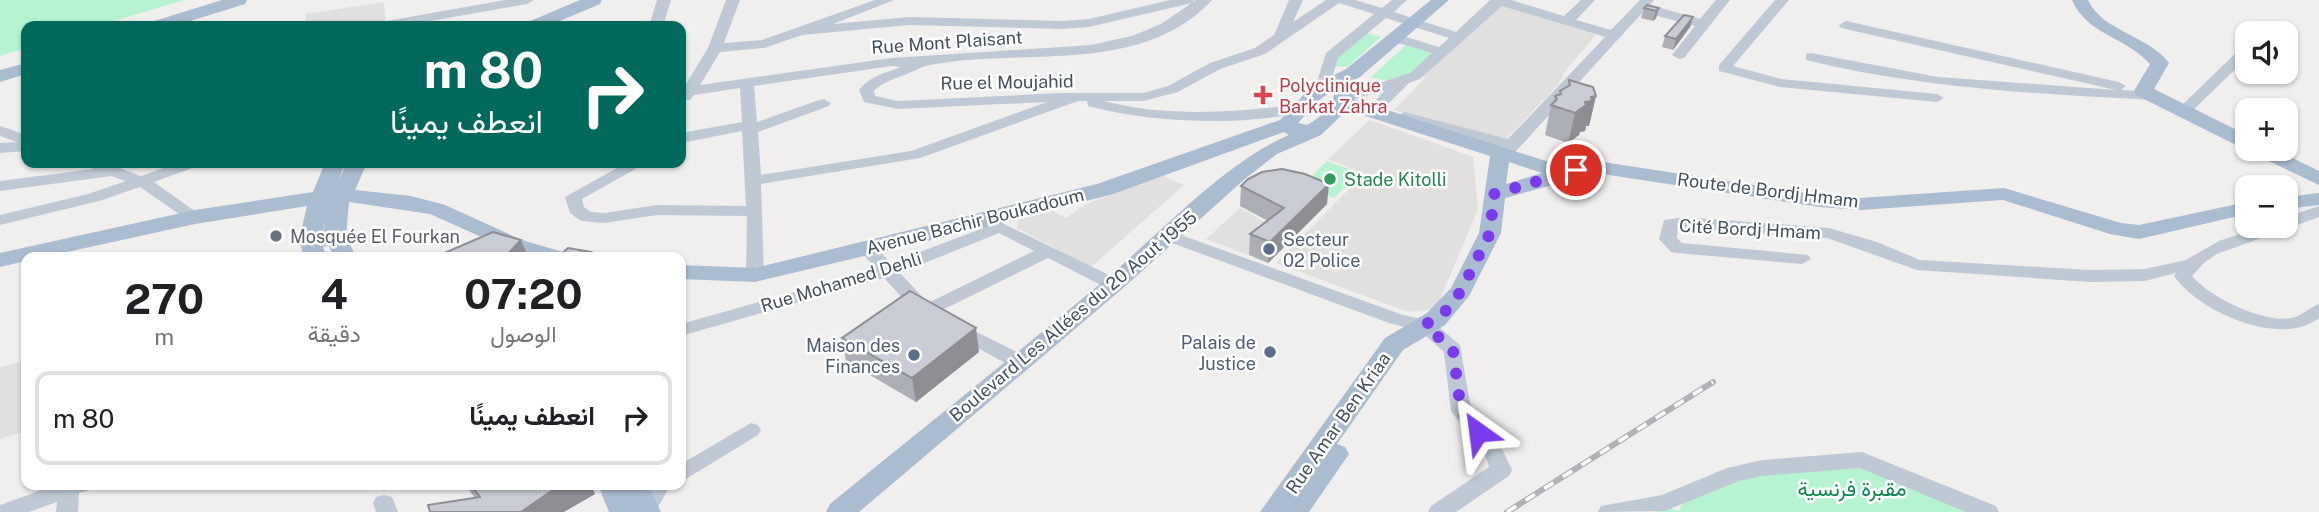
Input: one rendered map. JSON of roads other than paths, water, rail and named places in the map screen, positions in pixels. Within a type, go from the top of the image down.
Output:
[{"type":"main road","points":[[173,21],[239,0]]},
{"type":"main road","points":[[546,21],[594,0]]},
{"type":"main road","points":[[1417,24],[1441,0]]},
{"type":"main road","points":[[1283,129],[1324,87],[1353,73],[1450,0]]},
{"type":"main road","points":[[2080,0],[2088,17],[2153,53],[2160,63],[2148,94],[2235,137]]},
{"type":"main road","points":[[1283,129],[1343,101],[1360,76],[1399,39]]},
{"type":"main road","points":[[0,76],[21,70]]},
{"type":"main road","points":[[1324,87],[1339,86],[1345,92],[1343,101]]},
{"type":"main road","points":[[1343,101],[1550,169],[1576,170]]},
{"type":"main road","points":[[1343,101],[1475,151],[1485,160],[1494,194]]},
{"type":"main road","name":"Avenue Bachir Boukadoum","points":[[686,272],[755,275],[866,247],[993,223],[1105,189],[1283,129]]},
{"type":"main road","name":"Boulevard Les Allées du 20 Aout 1955","points":[[840,512],[1270,150],[1283,129]]},
{"type":"main road","name":"Boulevard Les Allées du 20 Aout 1955","points":[[824,512],[1012,358],[1283,129]]},
{"type":"main road","points":[[1408,327],[1447,310],[1461,291],[1490,233],[1494,194],[1506,152]]},
{"type":"main road","points":[[2283,161],[2319,179]]},
{"type":"main road","name":"Route de Bordj Hmam","points":[[1494,194],[1576,170],[1597,167],[1820,201],[1860,204],[2004,194],[2118,229],[2139,232],[2235,211]]},
{"type":"main road","points":[[314,252],[310,240],[326,199],[334,168]]},
{"type":"main road","points":[[326,199],[352,168]]},
{"type":"main road","points":[[326,199],[335,236],[343,252]]},
{"type":"main road","points":[[36,252],[195,217],[326,199],[388,200],[441,210],[521,250],[531,252]]},
{"type":"main road","points":[[2298,202],[2319,199]]},
{"type":"main road","points":[[0,260],[21,255]]},
{"type":"main road","name":"Rue Amar Ben Kriaa","points":[[1274,512],[1408,327]]},
{"type":"main road","name":"Rue Amar Ben Kriaa","points":[[1294,512],[1408,327]]},
{"type":"main road","points":[[624,490],[645,499]]},
{"type":"street","points":[[409,21],[527,0]]},
{"type":"street","points":[[658,21],[664,0]]},
{"type":"street","points":[[686,92],[715,48],[733,0]]},
{"type":"street","points":[[715,48],[764,44],[887,0]]},
{"type":"street","points":[[800,31],[899,21],[1062,25],[1088,23],[1187,0]]},
{"type":"street","name":"Rue Mont Plaisant","points":[[686,95],[892,62],[924,63],[997,56],[1053,55],[1104,48],[1161,29],[1205,0]]},
{"type":"street","points":[[1281,36],[1296,0]]},
{"type":"street","points":[[753,181],[914,155],[1076,97],[1122,98],[1160,93],[1183,85],[1215,66],[1260,51],[1335,0]]},
{"type":"street","points":[[1341,0],[1459,37]]},
{"type":"street","points":[[1324,87],[1331,56],[1400,0]]},
{"type":"street","points":[[1343,101],[1415,76],[1498,0],[1616,36]]},
{"type":"street","points":[[1567,21],[1588,0]]},
{"type":"street","points":[[1679,55],[1723,0]]},
{"type":"street","points":[[1782,0],[1724,68],[1780,83],[1937,98]]},
{"type":"street","points":[[1404,80],[1384,113],[1506,152],[1644,4],[1703,24]]},
{"type":"street","points":[[1846,25],[2148,94]]},
{"type":"street","points":[[1364,28],[1443,52]]},
{"type":"street","points":[[997,56],[1054,69]]},
{"type":"street","points":[[1811,57],[1870,71],[2003,88],[2148,94]]},
{"type":"street","points":[[2184,111],[2235,62]]},
{"type":"street","name":"Rue el Moujahid","points":[[924,63],[874,82],[866,90],[869,99],[898,105],[1076,97],[1116,110],[1228,114],[1283,129]]},
{"type":"street","points":[[747,85],[755,211],[755,275]]},
{"type":"street","points":[[686,137],[750,127],[824,103]]},
{"type":"street","points":[[1228,114],[1283,129]]},
{"type":"street","points":[[0,131],[21,138]]},
{"type":"street","points":[[0,148],[21,146]]},
{"type":"street","points":[[106,168],[143,182],[195,217]]},
{"type":"street","points":[[143,182],[159,168]]},
{"type":"street","points":[[0,220],[81,201],[179,168]]},
{"type":"street","points":[[628,168],[573,197],[576,209],[587,217],[604,218],[657,210],[755,211]]},
{"type":"street","points":[[0,186],[114,171]]},
{"type":"street","points":[[2298,219],[2319,211]]},
{"type":"street","name":"Cité Bordj Hmam","points":[[1802,259],[1677,248],[1668,239],[1667,232],[1670,224],[1686,222],[1829,233],[1871,246],[1917,265],[2090,276],[2144,275],[2187,265]]},
{"type":"street","points":[[993,223],[1105,280]]},
{"type":"street","name":"Rue Mohamed Dehli","points":[[686,329],[888,271],[993,223]]},
{"type":"street","points":[[1170,236],[1408,327],[1453,350],[1461,411],[1495,454],[1501,470],[1439,512]]},
{"type":"street","points":[[2247,238],[2206,253],[2187,265],[2183,276],[2188,285],[2223,307],[2266,323],[2300,322],[2319,310]]},
{"type":"street","points":[[866,247],[926,312],[1012,358]]},
{"type":"street","points":[[926,312],[1046,252]]},
{"type":"street","points":[[686,471],[751,430]]},
{"type":"street","points":[[1609,512],[1665,503],[1735,474],[1762,468],[1862,460],[1988,512]]},
{"type":"street","points":[[5,512],[66,490]]},
{"type":"street","points":[[67,512],[73,490]]},
{"type":"tunnel","points":[[323,223],[329,197],[343,168]]},
{"type":"tunnel","points":[[323,223],[328,252]]},
{"type":"railway","points":[[1507,512],[1713,382]]},
{"type":"place","name":"Polyclinique Barkat Zahra","points":[[1263,95]]},
{"type":"place","name":"Stade Kitolli","points":[[1330,179]]},
{"type":"place","name":"Mosquée El Fourkan","points":[[276,236]]},
{"type":"place","name":"Secteur 02 Police","points":[[1269,249]]},
{"type":"place","name":"Palais de Justice","points":[[1270,352]]},
{"type":"place","name":"Maison des Finances","points":[[914,355]]},
{"type":"park label","name":"مقبرة فرنسية","points":[[1852,488]]}]
